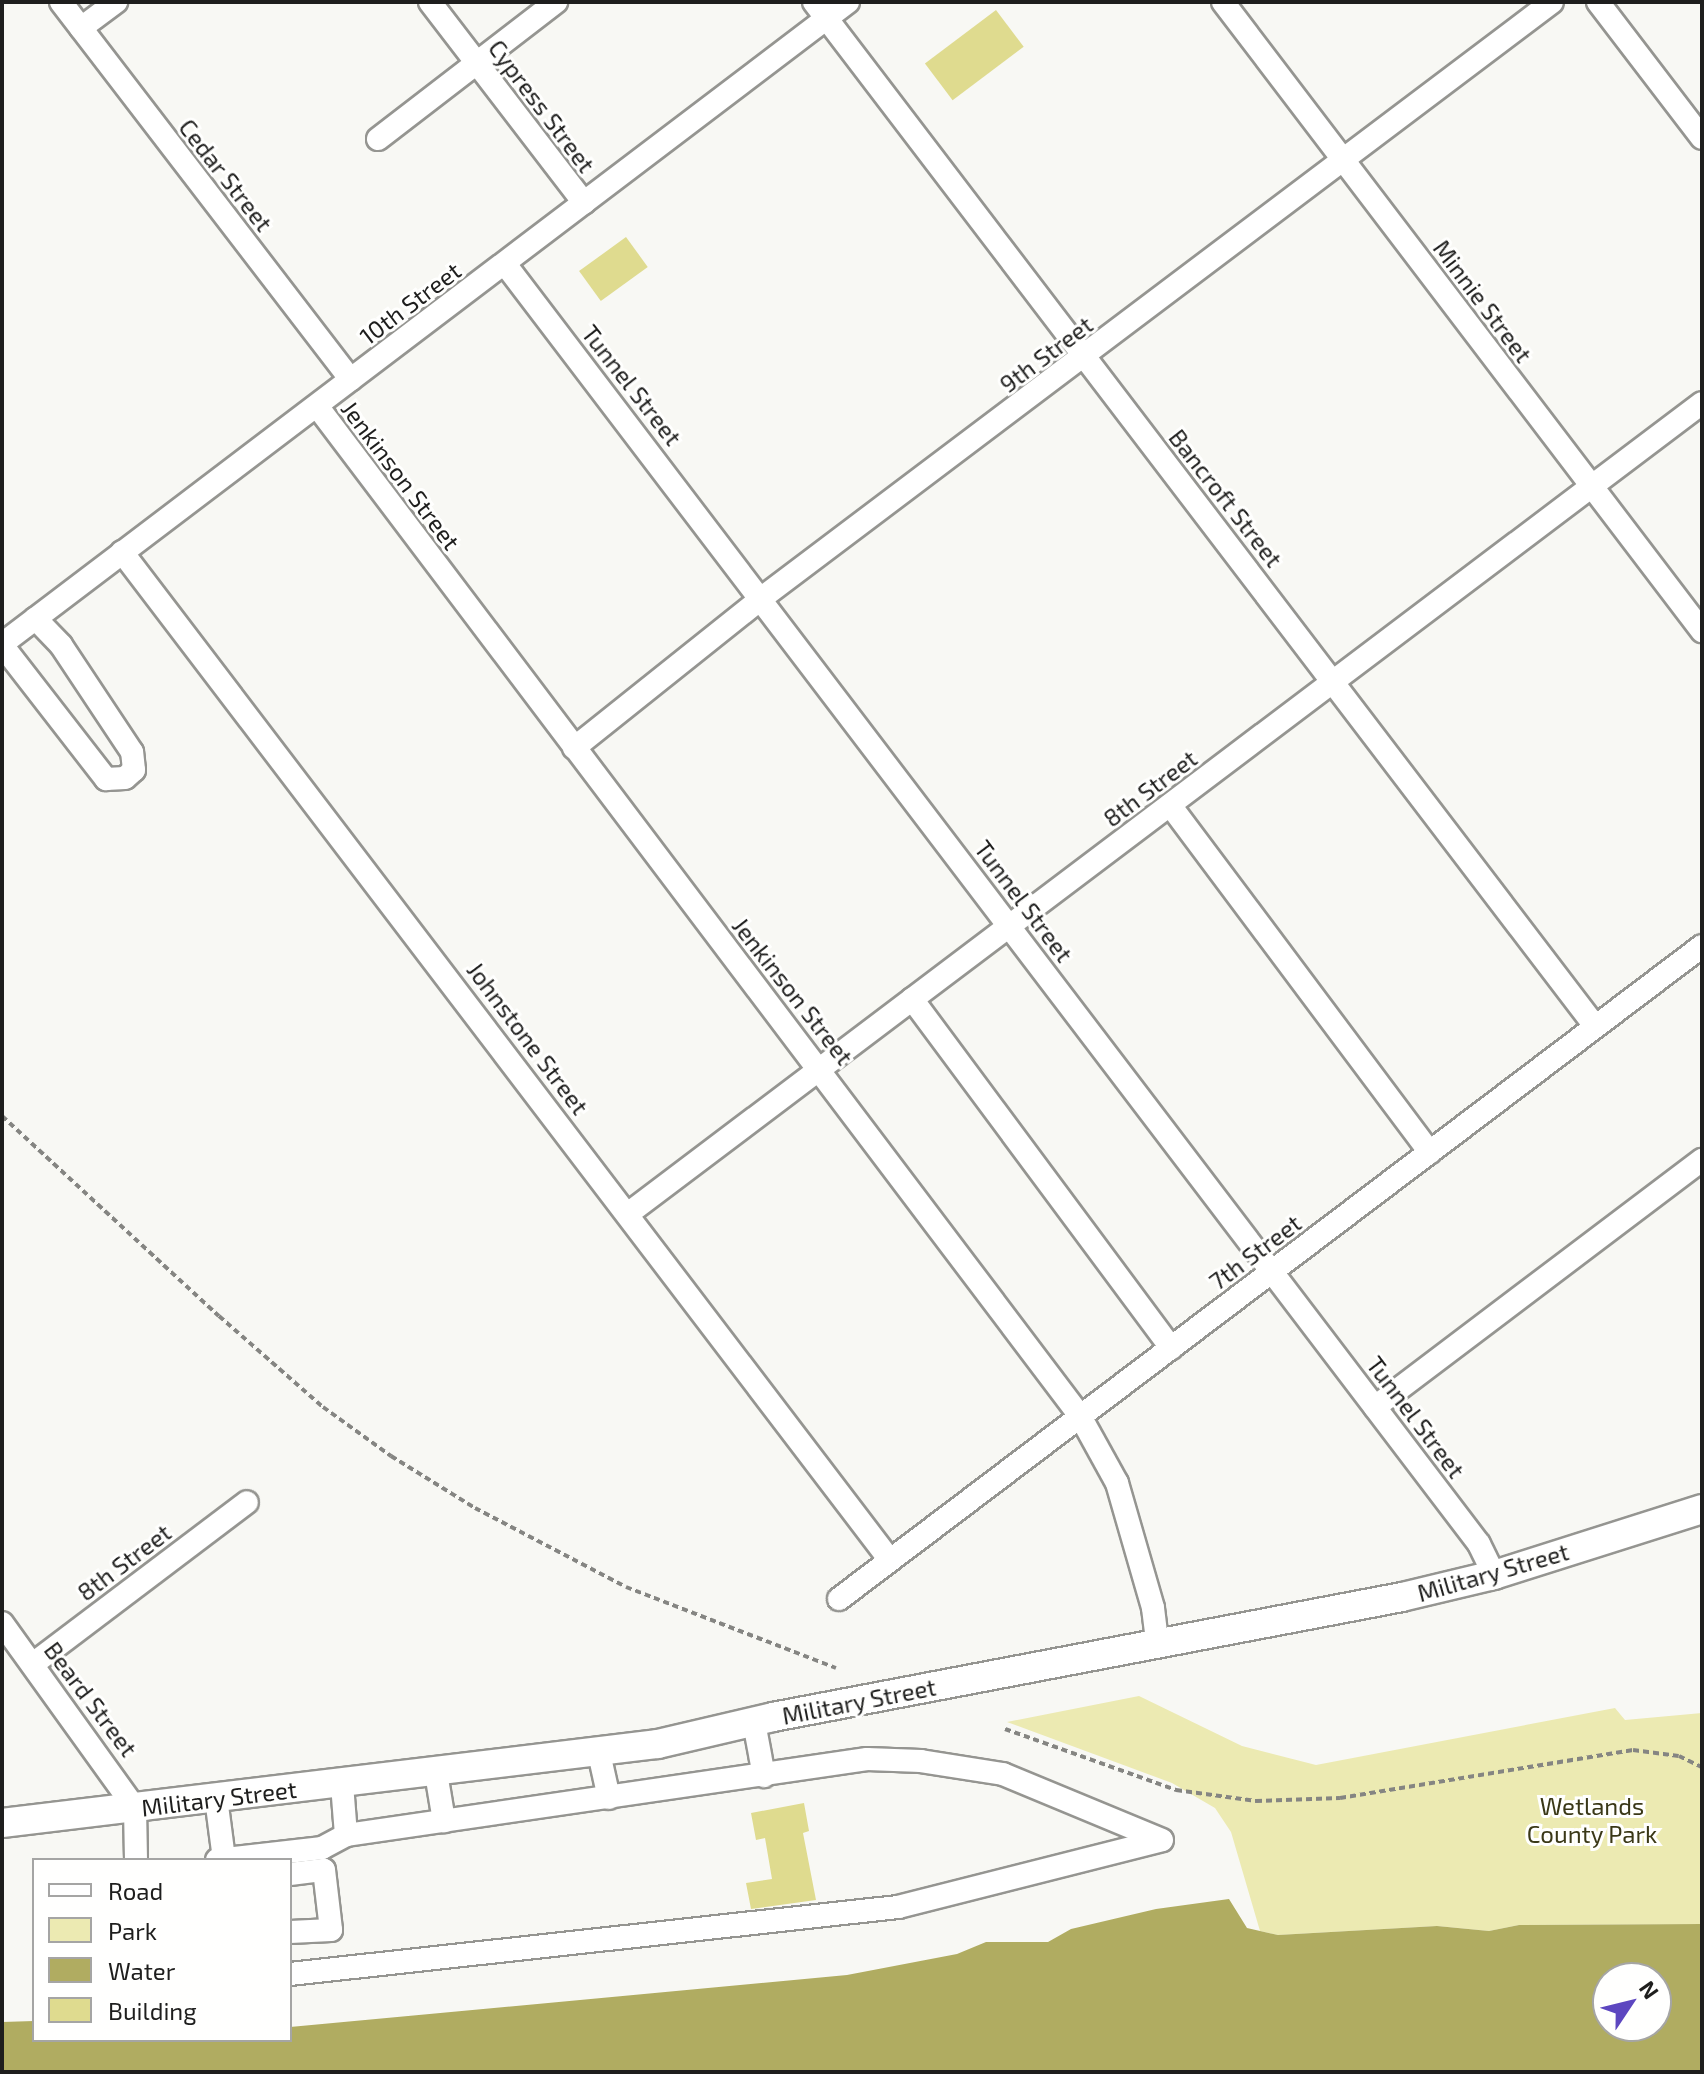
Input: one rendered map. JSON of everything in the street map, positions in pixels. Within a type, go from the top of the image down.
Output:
[{"type":"main road","name":"Military Street","points":[[2,1823],[599,1753],[1494,1575],[1702,1509]]},
{"type":"street","name":"Cedar Street","points":[[61,2],[351,380]]},
{"type":"street","points":[[81,28],[116,2]]},
{"type":"street","name":"Cypress Street","points":[[430,2],[584,203]]},
{"type":"street","points":[[378,139],[556,2]]},
{"type":"street","name":"10th Street","points":[[2,644],[584,203],[820,10],[848,2]]},
{"type":"street","name":"Minnie Street","points":[[1223,2],[1702,631]]},
{"type":"street","name":"9th Street","points":[[574,748],[763,597],[1086,357],[1552,2]]},
{"type":"street","points":[[1598,2],[1702,138]]},
{"type":"street","name":"Bancroft Street","points":[[820,10],[1595,1026]]},
{"type":"street","name":"Tunnel Street","points":[[505,264],[763,597],[1479,1544],[1494,1575]]},
{"type":"street","name":"8th Street","points":[[629,1213],[1702,403]]},
{"type":"street","name":"Jenkinson Street","points":[[317,406],[1080,1416],[1117,1483],[1153,1608],[1157,1643]]},
{"type":"street","name":"Johnstone Street","points":[[122,552],[629,1213],[889,1559]]},
{"type":"street","points":[[2,644],[106,779],[125,778],[134,770],[132,752],[61,645],[35,618]]},
{"type":"street","points":[[1170,805],[1430,1152]]},
{"type":"street","name":"7th Street","points":[[839,1599],[1702,946]]},
{"type":"street","points":[[912,999],[1171,1348]]},
{"type":"street","points":[[1375,1407],[1702,1160]]},
{"type":"street","name":"8th Street","points":[[33,1664],[247,1502]]},
{"type":"street","name":"Beard Street","points":[[2,1623],[135,1808]]},
{"type":"street","points":[[754,1722],[764,1776]]},
{"type":"street","points":[[599,1753],[609,1798]]},
{"type":"street","points":[[233,1858],[322,1848],[346,1835],[867,1759],[935,1763],[1003,1774],[1162,1840],[898,1907],[292,1974]]},
{"type":"street","points":[[436,1773],[444,1821]]},
{"type":"street","points":[[342,1784],[346,1835]]},
{"type":"street","points":[[216,1798],[224,1858]]},
{"type":"street","points":[[135,1808],[136,1858]]},
{"type":"street","points":[[292,1874],[324,1870],[331,1930],[292,1932]]},
{"type":"path","points":[[2,1116],[253,1347],[391,1456],[475,1508],[626,1587],[836,1668]]},
{"type":"path","points":[[1005,1729],[1176,1790],[1271,1802],[1340,1798],[1633,1750],[1679,1756],[1702,1767]]},
{"type":"green space","name":"Wetlands County Park","points":[[1139,1696],[1242,1746],[1316,1765],[1615,1708],[1625,1720],[1702,1713],[1702,1924],[1519,1925],[1489,1931],[1437,1926],[1278,1935],[1260,1931],[1231,1832],[1215,1808],[1172,1783],[1007,1722]]},
{"type":"water","points":[[1229,1899],[1247,1928],[1278,1935],[1437,1926],[1489,1931],[1519,1925],[1702,1924],[1702,2072],[2,2072],[2,2022],[32,2021],[32,2042],[292,2042],[292,2027],[847,1975],[957,1954],[986,1942],[1048,1942],[1071,1929],[1156,1909]]},
{"type":"building","points":[[996,10],[1024,47],[953,100],[925,64]]},
{"type":"building","points":[[626,237],[648,267],[601,301],[579,271]]},
{"type":"building","points":[[804,1803],[809,1831],[803,1833],[816,1900],[751,1909],[746,1883],[772,1879],[765,1838],[756,1840],[751,1813]]}]
